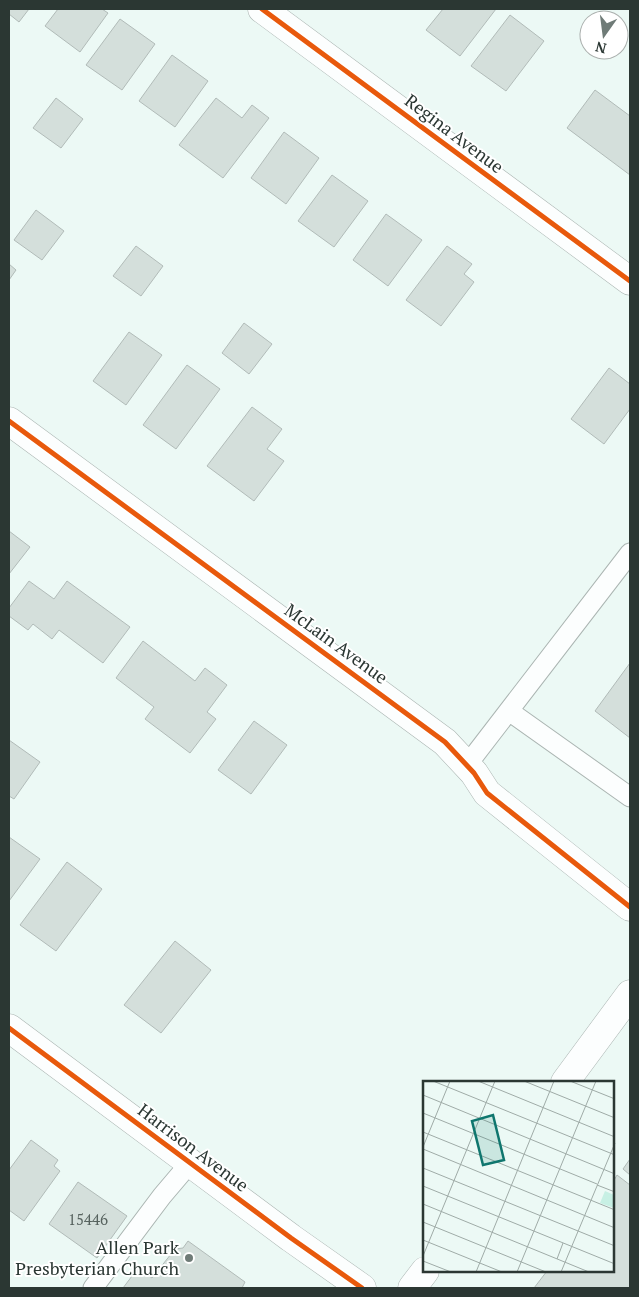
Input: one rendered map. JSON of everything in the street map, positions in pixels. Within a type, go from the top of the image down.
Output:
[{"type":"street","name":"Regina Avenue","points":[[262,9],[630,282]]},
{"type":"street","name":"McLain Avenue","points":[[9,421],[445,742],[467,765],[488,793],[630,907]]},
{"type":"street","points":[[566,1081],[630,994]]},
{"type":"street","name":"Harrison Avenue","points":[[9,1028],[291,1238],[362,1288]]},
{"type":"street","points":[[412,1288],[424,1272]]},
{"type":"lane","points":[[467,765],[630,553]]},
{"type":"lane","points":[[509,711],[630,797]]},
{"type":"lane","points":[[93,1288],[162,1196],[190,1163]]},
{"type":"building","points":[[9,9],[29,9],[19,22],[9,14]]},
{"type":"building","points":[[58,9],[102,9],[108,13],[80,52],[45,26]]},
{"type":"building","points":[[443,9],[496,9],[460,56],[426,30]]},
{"type":"building","points":[[510,15],[544,41],[506,91],[471,66]]},
{"type":"building","points":[[120,19],[155,44],[122,90],[86,65]]},
{"type":"building","points":[[172,55],[208,81],[175,127],[139,101]]},
{"type":"building","points":[[595,90],[630,116],[630,175],[567,128]]},
{"type":"building","points":[[56,98],[83,119],[61,148],[33,128]]},
{"type":"building","points":[[216,98],[242,118],[252,105],[269,118],[223,178],[179,145]]},
{"type":"building","points":[[284,132],[319,158],[286,204],[251,178]]},
{"type":"building","points":[[332,175],[368,201],[334,247],[298,221]]},
{"type":"building","points":[[36,210],[64,231],[42,260],[14,240]]},
{"type":"building","points":[[386,214],[422,240],[388,286],[353,260]]},
{"type":"building","points":[[136,246],[163,266],[141,296],[113,276]]},
{"type":"building","points":[[447,246],[472,264],[464,274],[474,282],[441,326],[406,300]]},
{"type":"building","points":[[9,264],[16,270],[9,280]]},
{"type":"building","points":[[244,323],[272,344],[249,374],[222,353]]},
{"type":"building","points":[[129,332],[162,355],[126,405],[93,381]]},
{"type":"building","points":[[187,365],[220,389],[176,449],[143,425]]},
{"type":"building","points":[[609,368],[630,384],[630,409],[604,444],[571,419]]},
{"type":"building","points":[[252,407],[282,429],[267,449],[284,461],[254,501],[207,466]]},
{"type":"building","points":[[9,531],[30,547],[9,574]]},
{"type":"building","points":[[29,581],[54,599],[67,581],[130,627],[103,663],[59,630],[52,639],[33,624],[28,630],[9,616],[9,608]]},
{"type":"building","points":[[143,641],[195,681],[205,668],[227,685],[207,712],[216,719],[190,753],[145,719],[154,707],[116,678]]},
{"type":"building","points":[[630,663],[630,738],[595,711]]},
{"type":"building","points":[[254,721],[287,745],[251,794],[218,770]]},
{"type":"building","points":[[9,740],[40,762],[14,799],[9,796]]},
{"type":"building","points":[[9,837],[40,859],[9,901]]},
{"type":"building","points":[[67,862],[102,889],[56,951],[20,925]]},
{"type":"building","points":[[175,941],[211,970],[161,1033],[124,1005]]},
{"type":"building","points":[[31,1140],[58,1160],[54,1166],[60,1171],[24,1221],[9,1210],[9,1170]]},
{"type":"building","points":[[630,1159],[630,1175],[623,1169]]},
{"type":"building","points":[[617,1175],[630,1185],[630,1288],[534,1288],[546,1272],[614,1272],[614,1180]]},
{"type":"building","points":[[78,1182],[127,1216],[97,1258],[49,1224]]},
{"type":"building","name":"Allen Park Presbyterian Church","points":[[188,1241],[245,1282],[242,1288],[123,1288],[138,1268],[152,1278],[175,1249],[183,1248]]},
{"type":"cycle path","points":[[262,9],[630,281]]},
{"type":"cycle path","points":[[9,421],[445,742],[474,773],[487,793],[630,907]]},
{"type":"cycle path","points":[[9,1028],[291,1238],[362,1288]]},
{"type":"place","name":"Allen Park Presbyterian Church","points":[[189,1258]]}]
